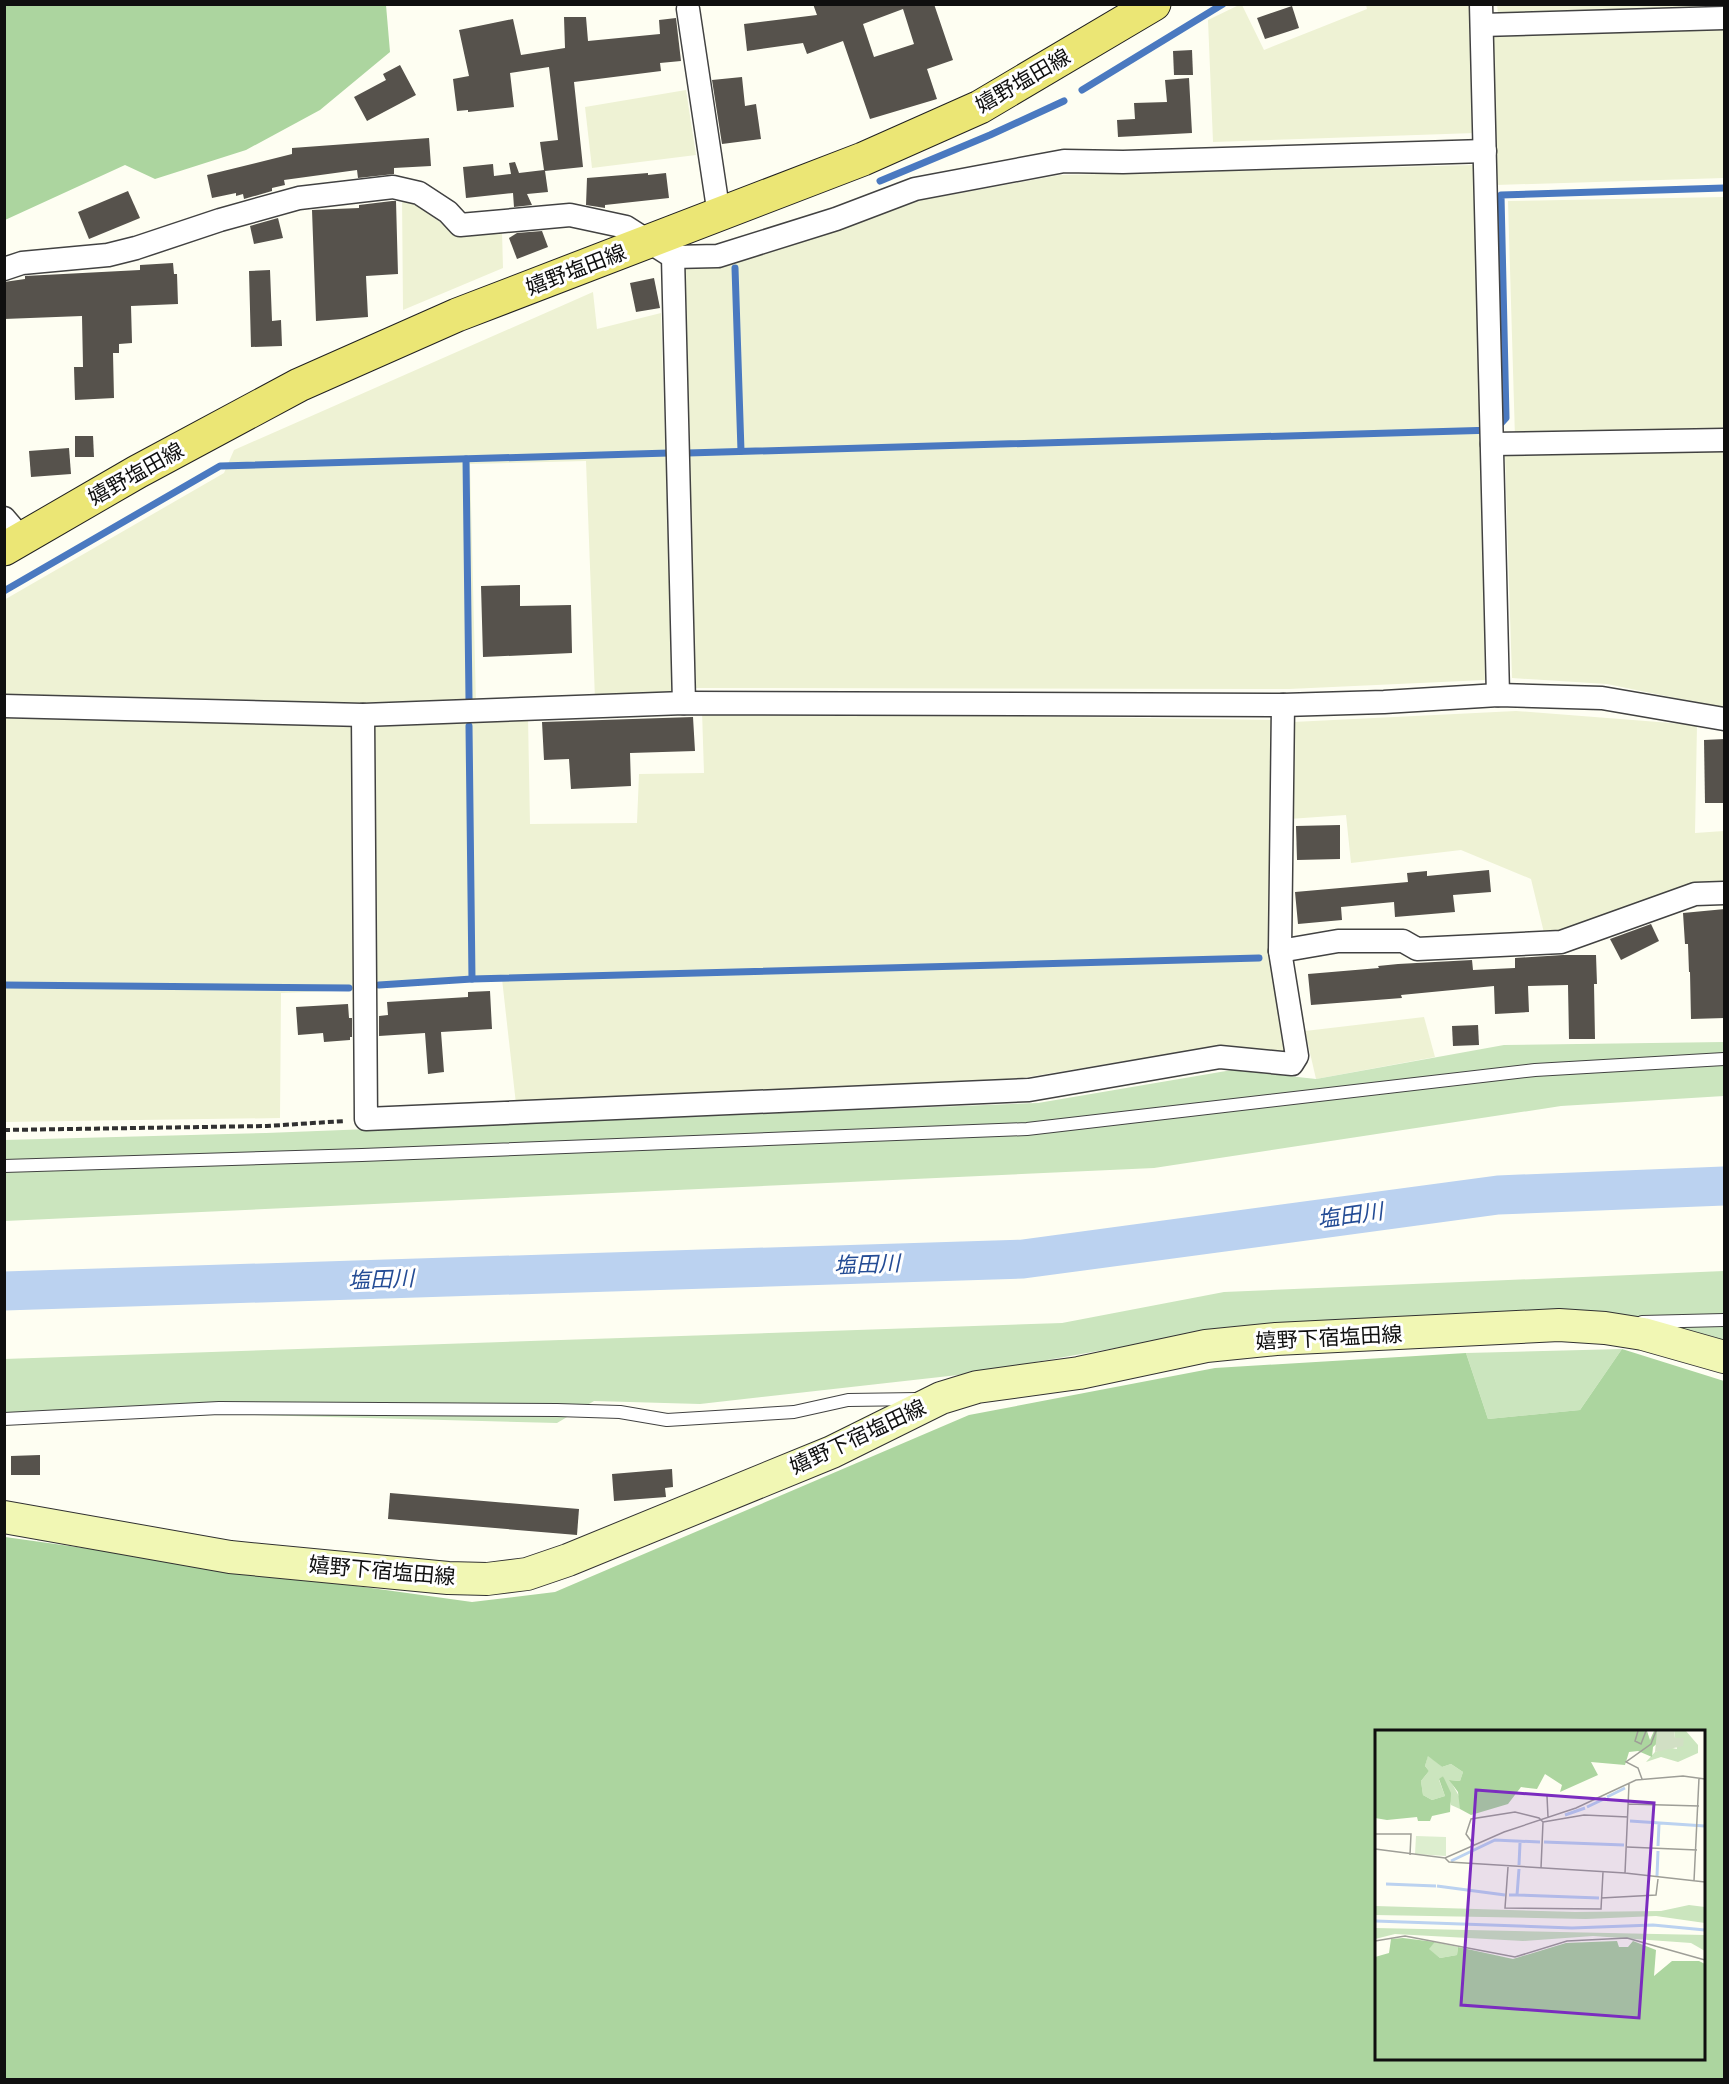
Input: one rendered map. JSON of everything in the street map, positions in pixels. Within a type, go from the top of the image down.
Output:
[{"type":"main road","name":"嬉野塩田線","points":[[10,535],[137,472],[299,385],[457,315],[662,250],[718,215],[863,159],[980,107],[1154,4]]},
{"type":"main road","name":"嬉野下宿塩田線","points":[[4,1517],[230,1557],[487,1580],[527,1574],[568,1560],[832,1452],[941,1398],[977,1387],[1079,1373],[1206,1346],[1276,1339],[1559,1325],[1605,1328],[1643,1334],[1725,1357]]},
{"type":"street","points":[[688,9],[718,215]]},
{"type":"street","points":[[1498,695],[1482,15],[1725,18]]},
{"type":"street","points":[[4,269],[22,263],[108,255],[299,198],[393,187],[419,193],[448,212],[460,225],[570,215],[626,227],[662,250],[718,256],[836,219],[915,189],[1064,161],[1123,162],[1485,151]]},
{"type":"street","points":[[662,250],[684,703]]},
{"type":"street","points":[[1492,433],[1725,440]]},
{"type":"street","points":[[4,706],[363,715],[684,703],[1282,705],[1498,695],[1602,698],[1725,719]]},
{"type":"street","points":[[363,715],[366,1119],[1029,1090],[1220,1057],[1292,1064],[1298,1056],[1280,951],[1282,705]]},
{"type":"street","points":[[1280,951],[1338,941],[1403,941],[1417,949],[1561,942],[1695,894],[1725,893]]},
{"type":"lane","points":[[4,1166],[362,1155],[1027,1129],[1535,1070],[1725,1059]]},
{"type":"lane","points":[[1605,1328],[1645,1322],[1725,1320]]},
{"type":"lane","points":[[4,1419],[231,1408],[557,1410],[620,1412],[667,1420],[794,1412],[848,1400],[941,1398]]},
{"type":"path","points":[[4,1130],[267,1126],[366,1119]]},
{"type":"green space","points":[[1724,4],[1724,7],[1498,13],[1497,5]]},
{"type":"green space","points":[[4,5],[386,5],[390,52],[320,110],[246,150],[155,179],[125,165],[5,220]]},
{"type":"green space","points":[[1242,5],[1264,50],[1367,9],[1366,5],[1472,5],[1475,133],[1213,142],[1208,20]]},
{"type":"green space","points":[[1724,26],[1724,178],[1496,185],[1493,33]]},
{"type":"green space","points":[[686,90],[696,155],[592,168],[585,107]]},
{"type":"green space","points":[[1475,165],[1485,680],[1289,689],[696,688],[680,268],[729,265],[922,200],[1060,175]]},
{"type":"green space","points":[[402,195],[453,231],[502,231],[503,268],[403,310]]},
{"type":"green space","points":[[1724,197],[1724,432],[1515,438],[1508,201]]},
{"type":"green space","points":[[593,292],[597,329],[661,313],[673,693],[595,699],[586,461],[470,464],[476,704],[362,707],[5,699],[4,600],[224,473],[234,450]]},
{"type":"green space","points":[[1724,451],[1724,708],[1607,684],[1512,678],[1505,456]]},
{"type":"green space","points":[[702,711],[1274,720],[1270,960],[1287,1052],[1217,1046],[1022,1078],[516,1104],[502,979],[373,989],[373,725],[528,717],[530,824],[637,823],[639,774],[704,773]]},
{"type":"green space","points":[[1516,711],[1697,725],[1695,833],[1724,831],[1724,885],[1545,937],[1531,879],[1461,850],[1351,863],[1346,815],[1289,819],[1293,722]]},
{"type":"green space","points":[[5,718],[355,725],[354,990],[281,993],[280,1118],[5,1122]]},
{"type":"green space","points":[[1424,1017],[1435,1057],[1316,1079],[1305,1031]]},
{"type":"green space","points":[[1724,1042],[1724,1096],[1561,1106],[1154,1168],[5,1221],[4,1140],[266,1133],[1038,1103],[1232,1070],[1316,1079],[1504,1045]]},
{"type":"green space","points":[[1724,1271],[1724,1342],[1229,1328],[967,1374],[700,1404],[594,1401],[557,1423],[217,1414],[5,1421],[4,1359],[1062,1323],[1224,1292]]},
{"type":"green space","points":[[1622,1349],[1580,1410],[1488,1419],[1466,1353]]},
{"type":"green space","points":[[1622,1349],[1724,1381],[1724,2079],[5,2080],[5,1537],[472,1602],[555,1592],[969,1415],[1215,1368],[1466,1353],[1488,1419],[1580,1410]]},
{"type":"building","points":[[813,4],[934,4],[953,60],[927,69],[937,99],[870,119],[843,41],[807,54],[803,43],[747,51],[744,24],[817,15]],"holes":[[[903,9],[914,44],[874,57],[863,24]]]},
{"type":"building","points":[[1292,6],[1299,28],[1265,39],[1257,18]]},
{"type":"building","points":[[564,17],[586,17],[588,41],[660,34],[659,20],[676,18],[681,61],[660,63],[661,71],[574,82],[583,167],[545,171],[548,192],[527,194],[532,205],[514,207],[513,193],[466,198],[463,167],[493,164],[494,176],[511,174],[509,163],[515,162],[519,173],[544,170],[540,142],[558,140],[549,67],[510,73],[514,107],[457,111],[453,79],[469,76],[459,30],[513,19],[521,55],[565,48]]},
{"type":"building","points":[[1192,50],[1193,75],[1174,75],[1173,51]]},
{"type":"building","points":[[400,65],[416,95],[367,121],[354,97],[386,80],[383,74]]},
{"type":"building","points":[[742,77],[745,106],[756,104],[761,139],[722,144],[712,80]]},
{"type":"building","points":[[1189,78],[1192,133],[1118,137],[1117,120],[1135,119],[1134,103],[1167,102],[1165,80]]},
{"type":"building","points":[[429,138],[431,166],[394,168],[394,174],[358,178],[357,170],[284,180],[285,185],[244,199],[243,194],[236,196],[236,193],[212,198],[207,175],[292,154],[292,148]]},
{"type":"building","points":[[648,173],[648,175],[666,173],[669,198],[605,205],[605,208],[586,205],[587,178]]},
{"type":"building","points":[[128,191],[140,218],[89,239],[78,212]]},
{"type":"building","points":[[396,201],[398,274],[366,276],[368,317],[316,321],[312,210],[359,208],[359,205]]},
{"type":"building","points":[[278,218],[283,238],[254,244],[250,226]]},
{"type":"building","points":[[542,231],[548,247],[517,259],[509,238],[517,233]]},
{"type":"building","points":[[173,263],[174,274],[177,274],[178,304],[131,306],[132,343],[119,344],[119,353],[113,353],[114,398],[75,400],[74,367],[83,367],[82,316],[4,319],[4,282],[25,279],[25,276],[140,270],[140,265]]},
{"type":"building","points":[[270,270],[272,321],[281,320],[282,346],[251,347],[249,271]]},
{"type":"building","points":[[654,278],[660,308],[636,312],[630,283]]},
{"type":"building","points":[[75,436],[93,436],[94,457],[75,457]]},
{"type":"building","points":[[69,448],[71,474],[31,477],[29,451]]},
{"type":"building","points":[[520,585],[520,606],[571,605],[572,653],[483,657],[481,586]]},
{"type":"building","points":[[693,717],[695,751],[630,753],[631,786],[571,789],[569,759],[544,760],[542,722]]},
{"type":"building","points":[[1725,739],[1725,803],[1705,803],[1704,740]]},
{"type":"building","points":[[1340,825],[1340,859],[1297,860],[1296,826]]},
{"type":"building","points":[[1489,870],[1491,892],[1453,895],[1455,912],[1395,917],[1394,902],[1341,907],[1342,920],[1298,924],[1295,892],[1408,882],[1407,873],[1427,871],[1427,876]]},
{"type":"building","points":[[1725,909],[1725,1018],[1691,1019],[1688,944],[1685,944],[1683,913]]},
{"type":"building","points":[[1651,924],[1659,941],[1621,960],[1610,939]]},
{"type":"building","points":[[1596,955],[1595,1039],[1569,1039],[1568,985],[1528,986],[1529,1012],[1495,1014],[1494,986],[1401,995],[1402,998],[1311,1005],[1308,974],[1379,968],[1378,966],[1398,964],[1472,960],[1473,970],[1515,968],[1515,958]]},
{"type":"building","points":[[490,991],[492,1029],[441,1032],[444,1072],[428,1074],[425,1033],[379,1036],[379,1016],[388,1015],[387,1002],[468,997],[468,992]]},
{"type":"building","points":[[348,1004],[349,1018],[352,1018],[350,1040],[324,1042],[323,1033],[298,1035],[296,1007]]},
{"type":"building","points":[[1478,1025],[1479,1045],[1453,1046],[1452,1026]]},
{"type":"building","points":[[40,1455],[40,1475],[11,1475],[11,1456]]},
{"type":"building","points":[[672,1469],[673,1487],[665,1488],[666,1497],[614,1501],[612,1474]]},
{"type":"building","points":[[390,1493],[579,1509],[577,1535],[388,1519]]},
{"type":"waterway","points":[[1082,90],[1223,4]]},
{"type":"waterway","points":[[880,181],[1064,101]]},
{"type":"waterway","points":[[688,453],[1495,430],[1506,418],[1501,195],[1724,188]]},
{"type":"waterway","points":[[735,268],[741,451]]},
{"type":"waterway","points":[[4,591],[220,466],[669,453]]},
{"type":"waterway","points":[[466,459],[469,699]]},
{"type":"waterway","points":[[379,985],[472,979],[469,726]]},
{"type":"waterway","points":[[472,979],[1259,958]]},
{"type":"waterway","points":[[4,985],[349,988]]},
{"type":"waterway","name":"塩田川","points":[[4,1291],[1023,1259],[1498,1195],[1724,1186]]}]
